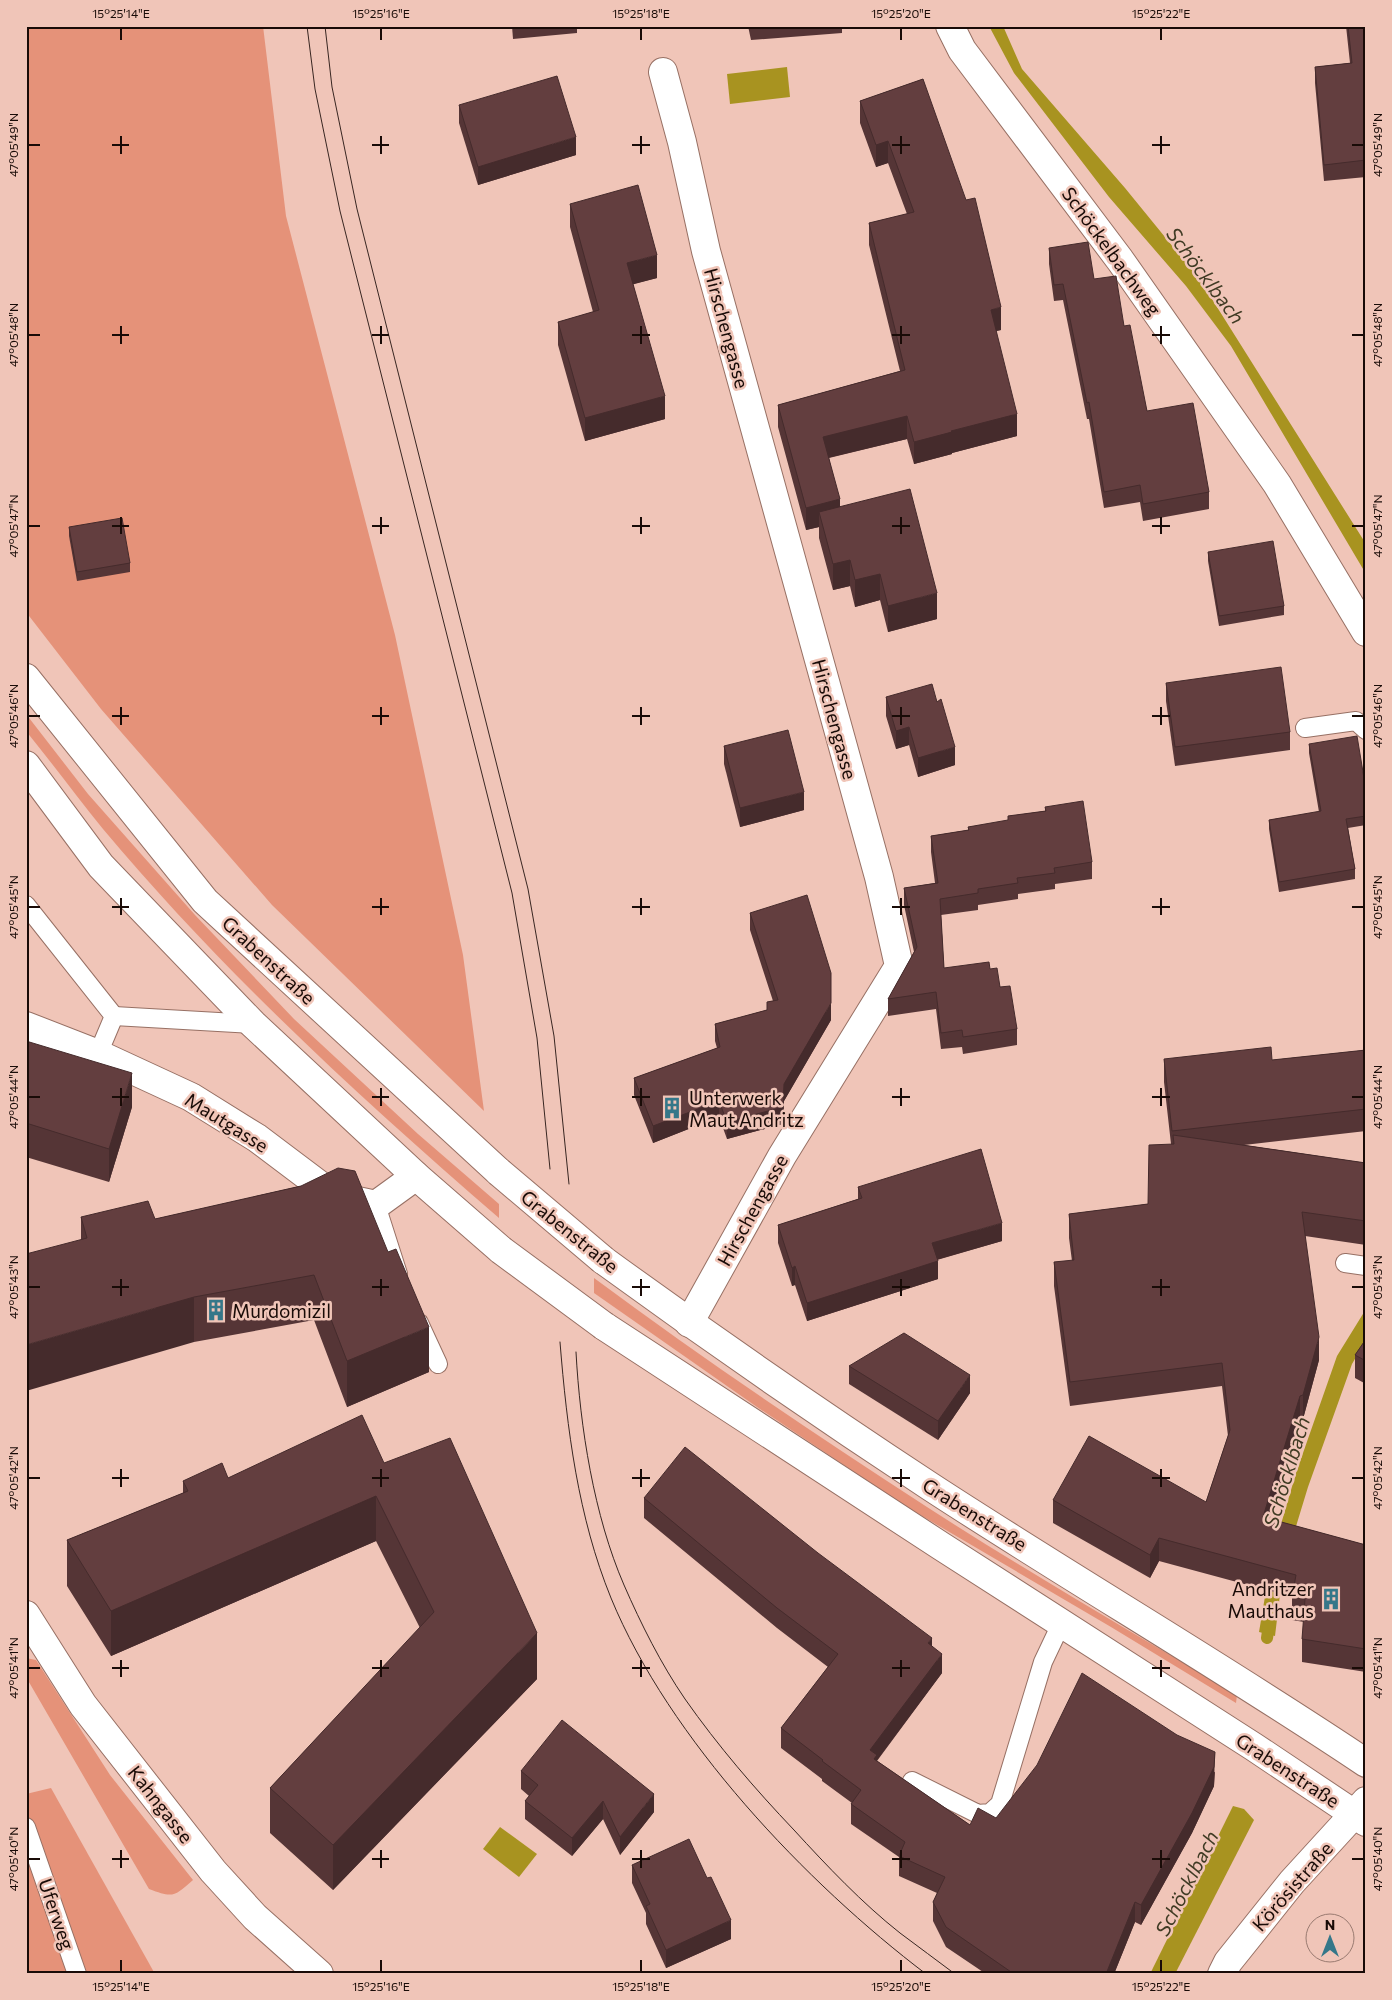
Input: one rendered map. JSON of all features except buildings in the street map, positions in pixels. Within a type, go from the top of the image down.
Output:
[{"type":"main road","name":"Schöckelbachweg","points":[[950,26],[962,50],[1120,260],[1277,484],[1366,632]]},
{"type":"main road","name":"Hirschengasse","points":[[663,72],[682,142],[706,251],[879,877],[899,966],[782,1156],[689,1323]]},
{"type":"main road","name":"Grabenstraße","points":[[26,678],[206,901],[499,1172],[602,1260],[689,1323],[932,1488],[1300,1718],[1366,1763]]},
{"type":"main road","name":"Grabenstraße","points":[[26,765],[101,866],[253,1024],[416,1176],[501,1250],[604,1326],[1061,1624],[1271,1758],[1362,1812]]},
{"type":"main road","name":"Mautgasse","points":[[26,1026],[98,1054],[192,1097],[256,1138],[334,1196],[376,1205]]},
{"type":"main road","points":[[376,1205],[416,1176]]},
{"type":"main road","name":"Kahngasse","points":[[26,1615],[83,1705],[214,1871],[255,1917],[319,1974]]},
{"type":"main road","name":"Körösistraße","points":[[1222,1974],[1228,1962],[1292,1882],[1362,1812]]},
{"type":"lane","points":[[1305,728],[1356,721],[1366,730]]},
{"type":"lane","points":[[26,905],[114,1016],[253,1024]]},
{"type":"lane","points":[[98,1054],[114,1016]]},
{"type":"lane","points":[[376,1205],[403,1285]]},
{"type":"lane","points":[[1345,1263],[1366,1266]]},
{"type":"lane","points":[[414,1311],[438,1364]]},
{"type":"lane","points":[[912,1781],[978,1814],[990,1813],[1000,1804],[1043,1662],[1061,1624]]},
{"type":"lane","name":"Uferweg","points":[[26,1827],[77,1974]]},
{"type":"shaded area","points":[[26,26],[263,26],[286,216],[395,635],[463,955],[484,1111],[272,905],[101,709],[26,612]]},
{"type":"shaded area","name":"Schöcklbach","points":[[989,26],[1003,26],[1022,69],[1125,188],[1200,280],[1366,544],[1366,574],[1231,346],[1186,286],[1109,197],[1014,73]]},
{"type":"shaded area","points":[[787,67],[790,97],[730,104],[727,74]]},
{"type":"shaded area","points":[[26,714],[88,794],[195,915],[294,1019],[418,1134],[499,1204],[499,1218],[344,1079],[195,933],[103,829],[26,731]]},
{"type":"shaded area","points":[[594,1278],[842,1452],[1004,1556],[1237,1695],[1236,1703],[905,1506],[757,1407],[594,1293]]},
{"type":"shaded area","name":"Schöcklbach","points":[[1366,1309],[1366,1340],[1352,1364],[1308,1487],[1283,1569],[1275,1636],[1259,1632],[1272,1555],[1296,1473],[1337,1356]]},
{"type":"shaded area","points":[[26,1658],[36,1660],[110,1775],[193,1880],[177,1893],[168,1895],[149,1889],[26,1677]]},
{"type":"shaded area","points":[[51,1788],[155,1974],[26,1974],[26,1794]]},
{"type":"shaded area","name":"Schöcklbach","points":[[1233,1806],[1244,1809],[1254,1820],[1175,1974],[1150,1974]]},
{"type":"shaded area","points":[[500,1827],[537,1854],[519,1877],[483,1849]]},
{"type":"waterway","name":"Schöcklbach","points":[[1267,1638],[1270,1618]]},
{"type":"tram line","points":[[307,26],[315,89],[340,211],[512,893],[537,1038],[550,1169]]},
{"type":"tram line","points":[[325,26],[332,87],[357,209],[528,889],[554,1036],[569,1184]]},
{"type":"tram line","points":[[560,1342],[566,1407],[582,1504],[590,1536],[611,1598],[636,1651],[668,1703],[705,1755],[745,1805],[834,1897],[880,1938],[926,1974]]},
{"type":"tram line","points":[[576,1352],[585,1440],[590,1471],[604,1530],[624,1585],[652,1644],[668,1672],[685,1699],[737,1767],[819,1857],[858,1897],[907,1938],[955,1974]]},
{"type":"place","name":"Unterwerk Maut Andritz","points":[[672,1108]]},
{"type":"place","name":"Murdomizil","points":[[216,1310]]},
{"type":"place","name":"Andritzer Mauthaus","points":[[1331,1599]]}]
